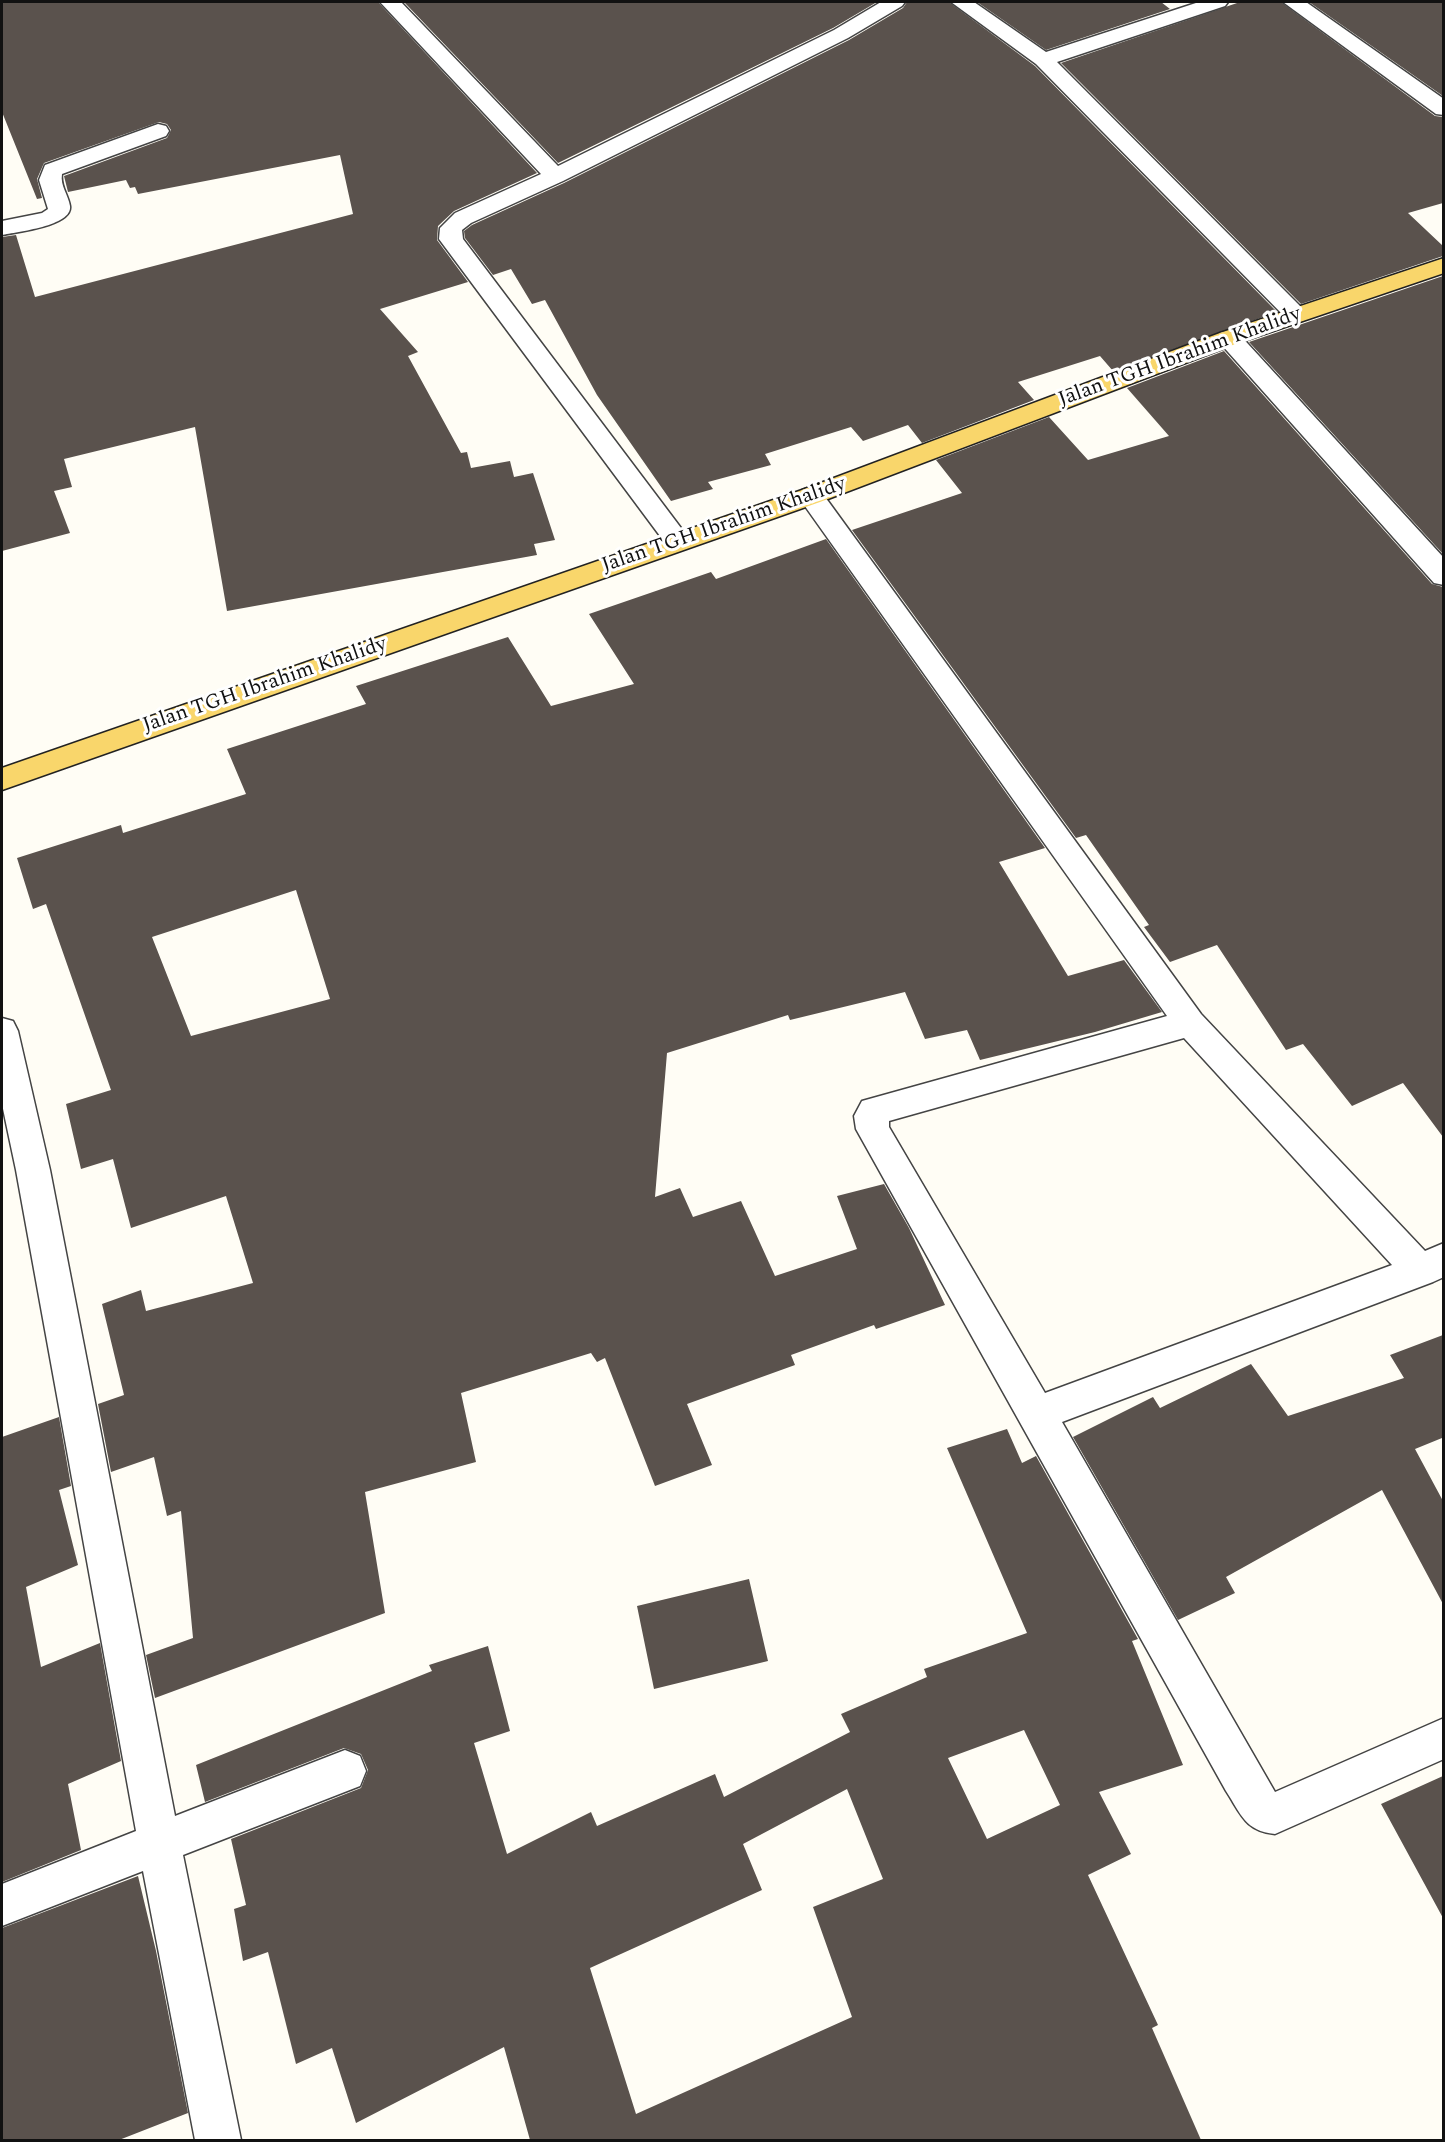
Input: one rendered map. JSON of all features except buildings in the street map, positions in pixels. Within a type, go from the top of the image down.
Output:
[{"type":"main road","name":"Jalan TGH Ibrahim Khalidy","points":[[2,778],[811,496],[1229,338],[1443,265]]},
{"type":"street","points":[[390,2],[555,176]]},
{"type":"street","points":[[678,542],[451,239],[451,228],[463,218],[555,176],[841,34],[895,2]]},
{"type":"street","points":[[961,2],[1043,60],[1296,315]]},
{"type":"street","points":[[1043,60],[1218,2]]},
{"type":"street","points":[[1293,2],[1443,109]]},
{"type":"street","points":[[2,228],[49,218],[59,211],[60,202],[49,181],[49,175],[54,170],[158,131]]},
{"type":"street","points":[[1229,338],[1443,576]]},
{"type":"street","points":[[811,496],[1190,1023],[1432,1265],[1037,1414]]},
{"type":"street","points":[[1190,1023],[874,1111],[871,1116],[873,1129],[1241,1776],[1264,1812],[1275,1813],[1443,1738]]},
{"type":"street","points":[[2,1031],[33,1170],[159,1842],[218,2140]]},
{"type":"street","points":[[2,1905],[345,1771]]}]
